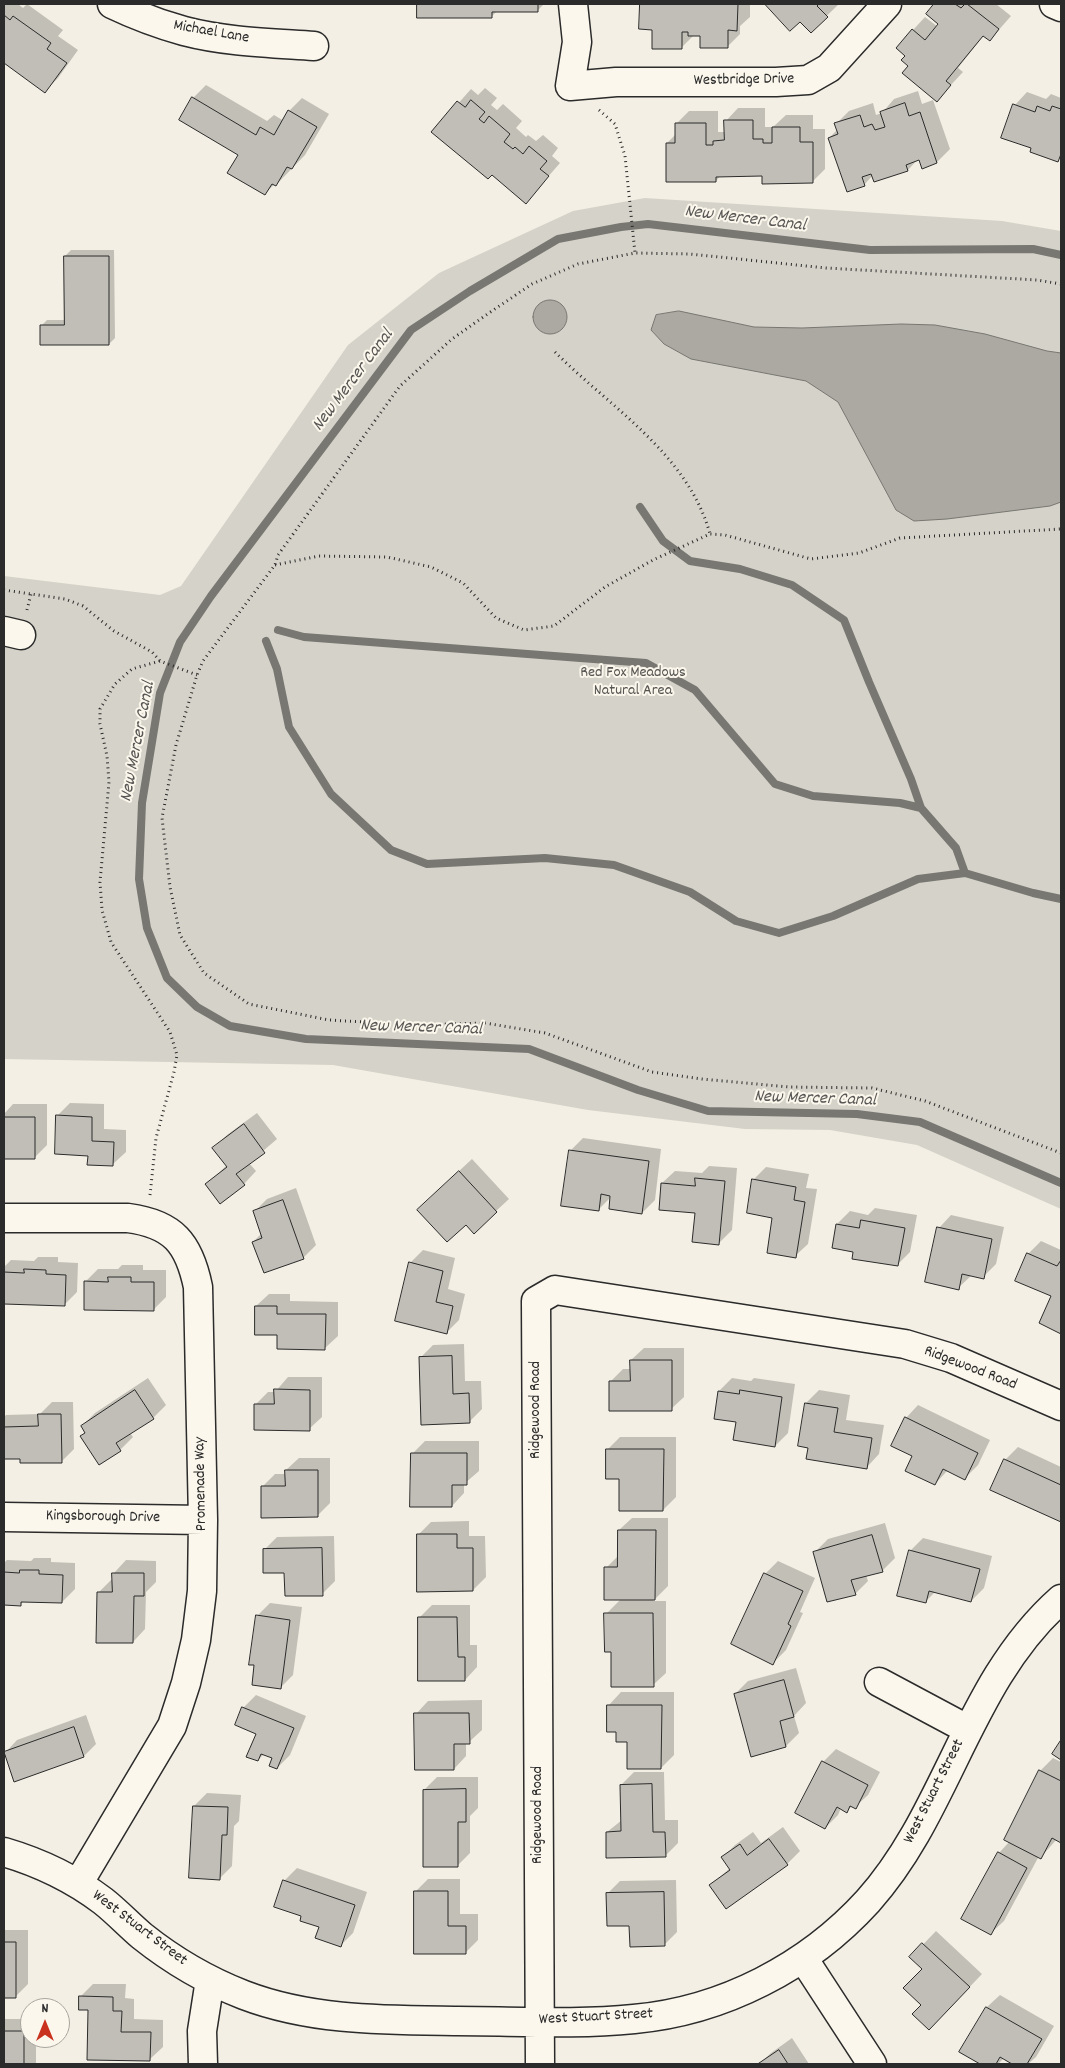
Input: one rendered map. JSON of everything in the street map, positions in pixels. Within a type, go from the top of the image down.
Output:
[{"type":"street","name":"Michael Lane","points":[[112,4],[138,16],[184,31],[241,40],[314,46]]},
{"type":"street","points":[[570,86],[576,42],[573,4]]},
{"type":"street","name":"Westbridge Drive","points":[[570,86],[616,82],[776,82],[808,80],[829,68],[886,4]]},
{"type":"street","points":[[1054,4],[1061,7]]},
{"type":"street","name":"Promenade Way","points":[[4,1218],[128,1218],[147,1221],[165,1229],[180,1242],[193,1262],[198,1287],[203,1520],[202,1591],[196,1640],[186,1683],[172,1726],[78,1884]]},
{"type":"street","name":"Ridgewood Road","points":[[540,2064],[536,1301],[555,1290],[905,1344],[951,1358],[1061,1406]]},
{"type":"street","name":"Kingsborough Drive","points":[[4,1517],[203,1520]]},
{"type":"street","name":"West Stuart Street","points":[[4,1852],[43,1866],[78,1884],[102,1900],[144,1937],[176,1960],[210,1980],[244,1995],[280,2007],[317,2014],[397,2020],[540,2022],[635,2019],[677,2013],[722,2000],[762,1982],[803,1958],[834,1933],[868,1901],[898,1862],[920,1825],[967,1729],[993,1682],[1016,1648],[1040,1618],[1061,1600]]},
{"type":"street","points":[[879,1682],[967,1729]]},
{"type":"street","points":[[803,1958],[872,2064]]},
{"type":"street","points":[[203,2064],[202,2031],[210,1980]]},
{"type":"path","points":[[570,86],[615,124],[625,156],[635,253]]},
{"type":"path","points":[[1061,284],[1037,280],[826,268],[690,254],[635,253],[578,264],[532,284],[452,339],[400,386],[278,554],[275,565],[203,660],[176,745],[162,818],[170,887],[180,935],[204,973],[249,1004],[329,1020],[415,1025],[485,1023],[545,1033],[652,1072],[702,1079],[789,1087],[872,1088],[925,1101],[1061,1153]]},
{"type":"path","points":[[555,352],[650,438],[683,478],[704,514],[710,534]]},
{"type":"path","points":[[275,565],[319,556],[387,557],[431,567],[462,584],[496,618],[524,630],[554,626],[605,587],[653,560],[710,534],[725,535],[811,559],[859,553],[900,538],[1061,529]]},
{"type":"path","points":[[4,590],[65,599],[83,606],[114,631],[152,652],[160,661],[197,675]]},
{"type":"path","points":[[147,1221],[156,1138],[177,1055],[170,1032],[111,942],[102,910],[100,882],[109,782],[108,756],[100,724],[100,709],[115,684],[132,669],[160,661]]},
{"type":"green space","name":"Red Fox Meadows Natural Area","points":[[645,198],[1002,221],[1061,231],[1061,1209],[917,1145],[830,1130],[745,1129],[588,1110],[333,1065],[4,1059],[4,576],[160,595],[181,586],[348,345],[439,273],[573,211]]},
{"type":"shaded area","points":[[550,300],[562,305],[567,317],[562,329],[550,334],[538,329],[533,317],[538,305]]},
{"type":"shaded area","points":[[679,311],[754,327],[802,328],[901,324],[935,325],[985,334],[1061,353],[1061,502],[1050,506],[947,519],[914,521],[896,510],[838,402],[806,381],[691,359],[664,344],[651,330],[656,315]]},
{"type":"building","points":[[417,4],[538,4],[538,12],[492,12],[492,18],[417,18]]},
{"type":"building","points":[[640,4],[738,4],[737,31],[728,30],[728,48],[700,48],[700,36],[688,36],[688,32],[682,32],[682,49],[652,49],[652,30],[639,29]]},
{"type":"building","points":[[765,4],[819,4],[817,6],[828,17],[811,33],[800,22],[790,31]]},
{"type":"building","points":[[934,4],[955,4],[961,8],[967,4],[999,29],[990,41],[983,36],[946,81],[951,85],[937,102],[902,73],[908,66],[901,60],[905,56],[896,48],[912,29],[925,40],[938,24],[926,14]]},
{"type":"building","points":[[4,15],[10,20],[13,16],[51,43],[47,49],[67,63],[45,93],[4,63]]},
{"type":"building","points":[[192,97],[256,135],[260,127],[274,135],[288,110],[317,127],[292,169],[287,167],[276,186],[272,184],[265,195],[227,173],[238,155],[179,120]]},
{"type":"building","points":[[471,100],[485,112],[479,119],[484,123],[489,116],[510,134],[504,142],[513,149],[515,147],[523,154],[529,146],[547,161],[540,169],[549,176],[526,204],[492,175],[488,179],[431,132],[457,101],[465,107]]},
{"type":"building","points":[[905,103],[909,116],[920,112],[937,163],[922,169],[919,160],[906,165],[908,171],[874,182],[871,174],[862,177],[865,186],[847,192],[828,138],[838,134],[834,123],[860,115],[864,127],[872,124],[875,130],[885,127],[880,112]]},
{"type":"building","points":[[1013,104],[1035,112],[1037,106],[1050,111],[1052,106],[1061,109],[1061,154],[1058,162],[1030,152],[1031,148],[1001,138]]},
{"type":"building","points":[[724,120],[753,120],[753,139],[763,139],[763,143],[772,143],[772,127],[800,127],[800,142],[813,142],[813,183],[762,184],[762,176],[716,177],[716,182],[666,182],[666,143],[675,143],[675,123],[706,123],[706,145],[713,145],[713,141],[724,140]]},
{"type":"building","points":[[64,256],[109,256],[109,345],[40,345],[40,325],[64,325]]},
{"type":"building","points":[[56,1115],[92,1117],[92,1141],[114,1142],[113,1166],[87,1165],[88,1156],[55,1154]]},
{"type":"building","points":[[4,1117],[35,1117],[35,1159],[4,1159]]},
{"type":"building","points":[[244,1124],[265,1153],[236,1174],[245,1185],[220,1204],[205,1184],[227,1167],[212,1148]]},
{"type":"building","points":[[569,1150],[649,1161],[642,1214],[609,1209],[610,1196],[601,1194],[599,1211],[561,1206]]},
{"type":"building","points":[[459,1171],[497,1212],[474,1234],[466,1225],[447,1242],[417,1210]]},
{"type":"building","points":[[695,1178],[725,1181],[719,1245],[692,1242],[695,1213],[659,1210],[661,1183],[695,1186]]},
{"type":"building","points":[[752,1179],[796,1187],[794,1200],[805,1202],[796,1258],[767,1253],[772,1218],[747,1213]]},
{"type":"building","points":[[283,1200],[304,1259],[264,1273],[252,1242],[262,1238],[253,1211]]},
{"type":"building","points":[[861,1220],[905,1228],[898,1266],[852,1259],[853,1252],[832,1248],[836,1224],[859,1228]]},
{"type":"building","points":[[937,1227],[992,1239],[984,1279],[962,1274],[959,1290],[925,1282]]},
{"type":"building","points":[[1027,1253],[1057,1266],[1061,1260],[1061,1334],[1039,1323],[1051,1296],[1015,1281]]},
{"type":"building","points":[[409,1262],[443,1271],[436,1302],[453,1306],[447,1334],[395,1321]]},
{"type":"building","points":[[24,1269],[46,1270],[46,1274],[66,1275],[65,1306],[4,1304],[4,1272],[24,1273]]},
{"type":"building","points":[[108,1277],[131,1277],[131,1282],[154,1282],[154,1311],[84,1310],[84,1281],[108,1282]]},
{"type":"building","points":[[255,1306],[277,1306],[277,1314],[326,1314],[325,1350],[277,1349],[277,1335],[255,1335]]},
{"type":"building","points":[[452,1356],[453,1394],[469,1393],[470,1423],[421,1425],[419,1357]]},
{"type":"building","points":[[630,1360],[672,1360],[672,1411],[609,1411],[609,1381],[630,1381]]},
{"type":"building","points":[[274,1389],[310,1390],[310,1431],[254,1430],[254,1404],[274,1404]]},
{"type":"building","points":[[135,1390],[154,1419],[116,1443],[121,1451],[99,1465],[80,1436],[85,1433],[81,1426]]},
{"type":"building","points":[[740,1390],[782,1397],[775,1447],[733,1440],[736,1422],[714,1419],[718,1391],[739,1394]]},
{"type":"building","points":[[805,1403],[838,1408],[834,1432],[872,1438],[867,1469],[806,1459],[808,1448],[798,1446]]},
{"type":"building","points":[[38,1414],[61,1414],[62,1463],[20,1463],[20,1459],[4,1459],[4,1427],[38,1426]]},
{"type":"building","points":[[905,1417],[978,1453],[965,1480],[943,1469],[935,1485],[905,1471],[912,1456],[891,1446]]},
{"type":"building","points":[[606,1449],[664,1449],[663,1511],[619,1511],[619,1479],[606,1479]]},
{"type":"building","points":[[411,1453],[467,1453],[467,1485],[452,1485],[452,1507],[410,1507]]},
{"type":"building","points":[[1004,1459],[1061,1485],[1061,1522],[990,1490]]},
{"type":"building","points":[[285,1470],[318,1470],[318,1517],[261,1518],[261,1486],[285,1486]]},
{"type":"building","points":[[618,1530],[656,1530],[655,1600],[604,1600],[604,1567],[617,1567]]},
{"type":"building","points":[[417,1534],[457,1534],[457,1548],[473,1548],[473,1591],[417,1592]]},
{"type":"building","points":[[872,1535],[883,1572],[851,1580],[856,1595],[827,1602],[813,1552]]},
{"type":"building","points":[[322,1548],[323,1596],[285,1596],[284,1573],[263,1573],[263,1549]]},
{"type":"building","points":[[909,1550],[980,1569],[971,1602],[929,1591],[926,1603],[897,1596]]},
{"type":"building","points":[[20,1570],[39,1570],[39,1574],[63,1575],[62,1603],[21,1602],[21,1606],[4,1605],[4,1572],[19,1573]]},
{"type":"building","points":[[112,1573],[144,1573],[144,1596],[134,1596],[133,1643],[96,1643],[97,1592],[112,1592]]},
{"type":"building","points":[[764,1573],[803,1591],[788,1624],[791,1626],[773,1665],[731,1644]]},
{"type":"building","points":[[604,1613],[653,1613],[654,1687],[611,1687],[611,1652],[605,1652]]},
{"type":"building","points":[[256,1615],[290,1620],[281,1689],[252,1685],[254,1665],[249,1665]]},
{"type":"building","points":[[418,1617],[457,1617],[458,1657],[465,1657],[465,1681],[418,1681]]},
{"type":"building","points":[[784,1680],[794,1717],[780,1721],[786,1747],[751,1757],[734,1694]]},
{"type":"building","points":[[607,1705],[662,1705],[661,1769],[627,1769],[627,1742],[616,1742],[616,1732],[607,1732]]},
{"type":"building","points":[[242,1707],[294,1728],[277,1769],[269,1766],[272,1758],[261,1754],[258,1761],[246,1757],[256,1734],[235,1725]]},
{"type":"building","points":[[414,1713],[469,1713],[470,1744],[454,1744],[454,1770],[415,1770]]},
{"type":"building","points":[[74,1727],[84,1757],[14,1782],[4,1752]]},
{"type":"building","points":[[1061,1740],[1061,1760],[1052,1754]]},
{"type":"building","points":[[822,1761],[868,1785],[856,1809],[850,1806],[847,1813],[837,1807],[825,1829],[795,1813]]},
{"type":"building","points":[[1039,1770],[1061,1781],[1061,1843],[1052,1838],[1041,1859],[1004,1840]]},
{"type":"building","points":[[652,1784],[653,1832],[665,1832],[666,1857],[606,1858],[606,1832],[621,1831],[620,1785]]},
{"type":"building","points":[[466,1789],[466,1822],[458,1822],[458,1867],[423,1867],[423,1790]]},
{"type":"building","points":[[193,1806],[228,1807],[227,1835],[222,1835],[220,1880],[189,1878]]},
{"type":"building","points":[[769,1839],[788,1865],[726,1909],[709,1885],[730,1870],[721,1857],[740,1844],[747,1855]]},
{"type":"building","points":[[998,1852],[1027,1868],[991,1935],[961,1919]]},
{"type":"building","points":[[283,1880],[355,1905],[341,1947],[315,1938],[319,1927],[300,1921],[301,1916],[274,1907]]},
{"type":"building","points":[[414,1891],[448,1891],[448,1926],[466,1926],[466,1954],[414,1954]]},
{"type":"building","points":[[664,1892],[665,1946],[630,1947],[629,1926],[607,1926],[606,1893]]},
{"type":"building","points":[[4,1942],[16,1942],[16,1998],[4,1998]]},
{"type":"building","points":[[922,1943],[970,1987],[929,2030],[912,2014],[921,2005],[903,1988],[922,1969],[909,1957]]},
{"type":"building","points":[[79,1996],[113,1997],[113,2011],[122,2011],[121,2032],[151,2032],[150,2061],[87,2060],[88,2010],[79,2010]]},
{"type":"building","points":[[986,2007],[1042,2039],[1027,2064],[1012,2064],[1000,2057],[996,2064],[980,2064],[959,2052]]},
{"type":"building","points":[[4,2031],[20,2031],[20,2048],[24,2048],[24,2064],[4,2064]]},
{"type":"building","points":[[779,2050],[788,2064],[758,2064]]},
{"type":"waterway","name":"New Mercer Canal","points":[[1061,255],[1033,249],[870,250],[648,224],[621,227],[558,239],[470,291],[411,330],[211,596],[180,642],[160,693],[142,803],[139,879],[147,928],[167,978],[197,1007],[230,1026],[306,1039],[529,1049],[638,1090],[708,1111],[857,1114],[920,1122],[1061,1183]]},
{"type":"waterway","points":[[640,507],[663,541],[690,561],[740,569],[792,585],[844,620],[911,779],[921,808]]},
{"type":"waterway","points":[[278,630],[304,637],[646,663],[695,690],[775,784],[813,796],[900,803],[921,808],[956,848],[965,873]]},
{"type":"waterway","points":[[266,641],[277,669],[289,727],[331,794],[391,850],[427,864],[545,858],[614,865],[690,892],[736,921],[779,933],[833,916],[918,879],[965,873],[1033,893],[1061,899]]}]
